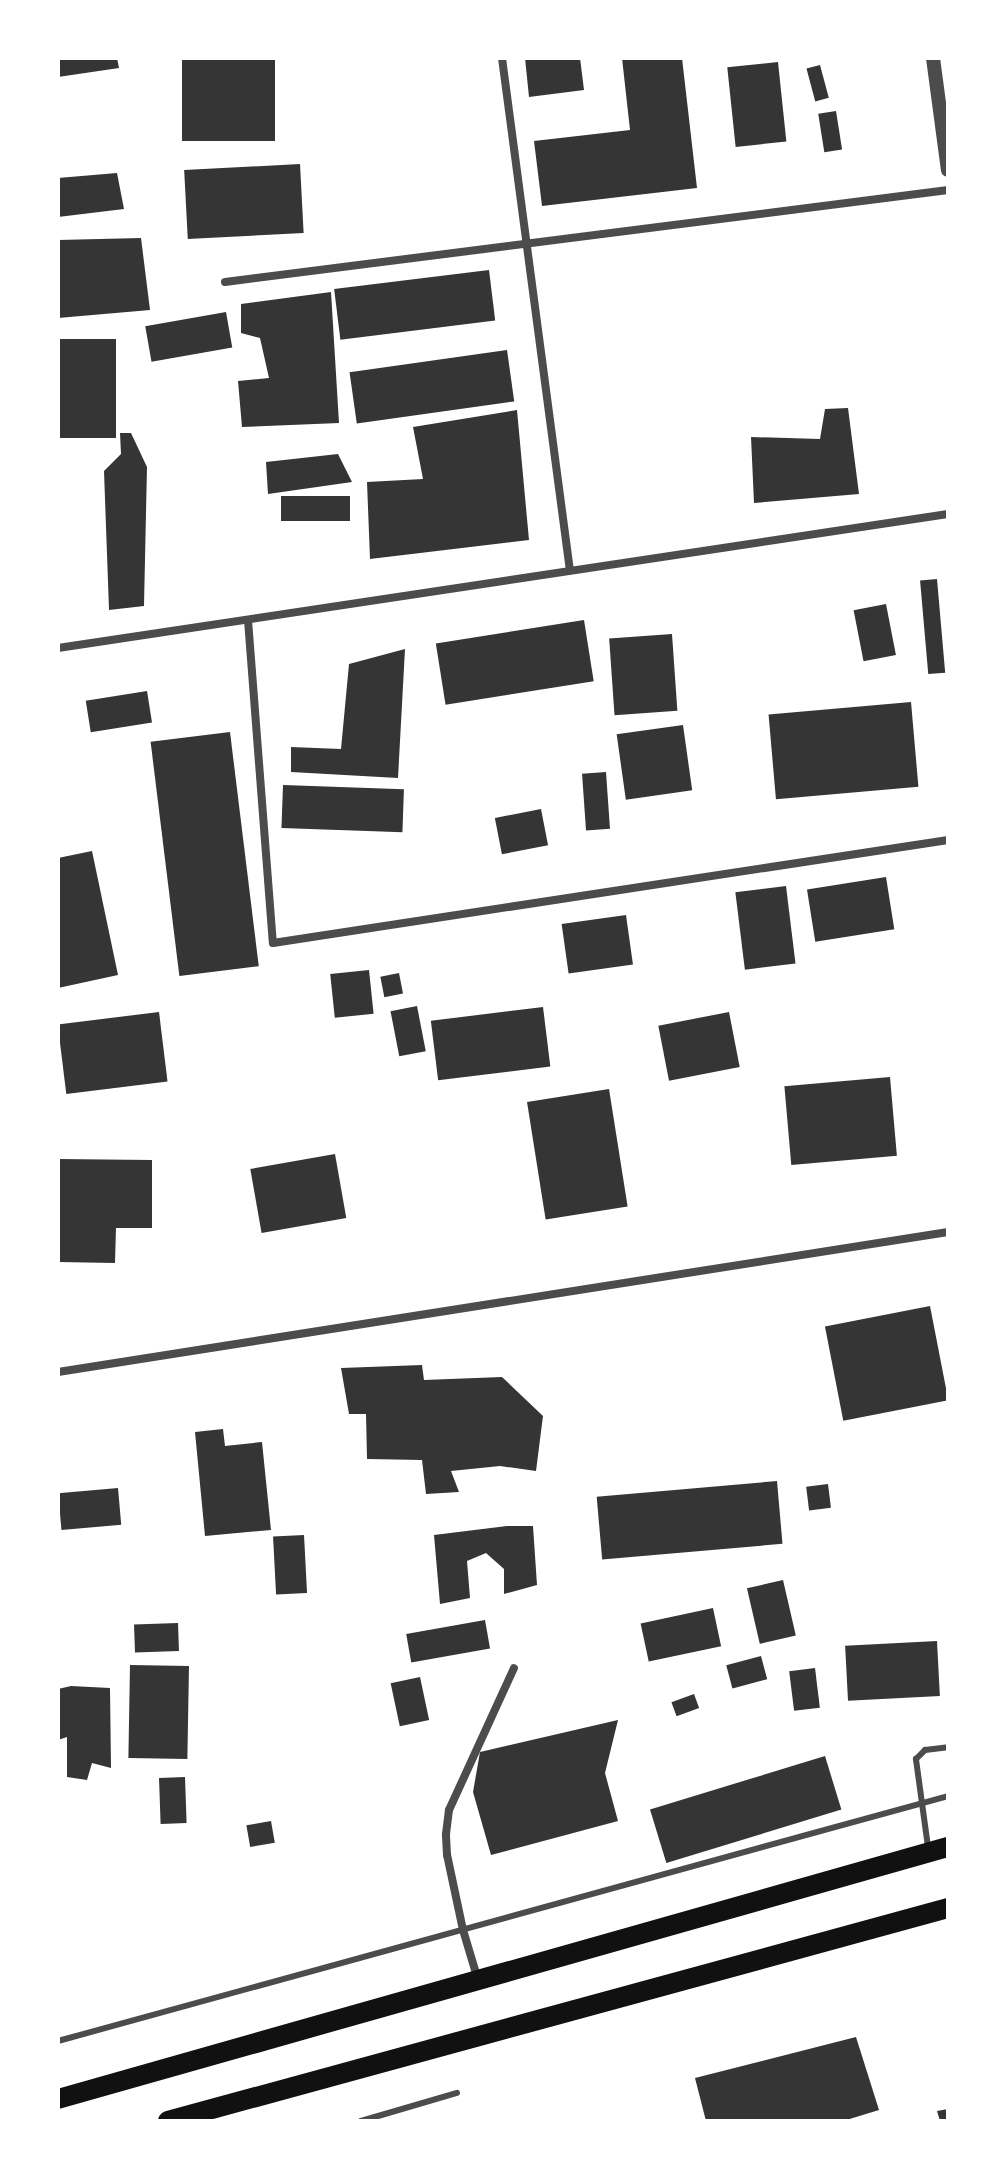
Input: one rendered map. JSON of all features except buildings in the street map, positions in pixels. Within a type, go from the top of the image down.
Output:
[{"type":"main road","points":[[58,2099],[938,1850]]},
{"type":"main road","points":[[168,2121],[948,1908]]},
{"type":"street","points":[[502,58],[570,571]]},
{"type":"street","points":[[933,58],[948,170]]},
{"type":"street","points":[[225,282],[948,190]]},
{"type":"street","points":[[58,648],[948,514]]},
{"type":"street","points":[[248,620],[273,943],[948,840]]},
{"type":"street","points":[[58,1372],[948,1232]]},
{"type":"street","points":[[479,1980],[463,1930],[447,1855],[449,1810],[514,1668]]},
{"type":"lane","points":[[938,1850],[921,1803],[916,1759],[925,1750],[948,1747]]},
{"type":"lane","points":[[58,2041],[948,1796]]},
{"type":"lane","points":[[361,2121],[457,2093]]}]
